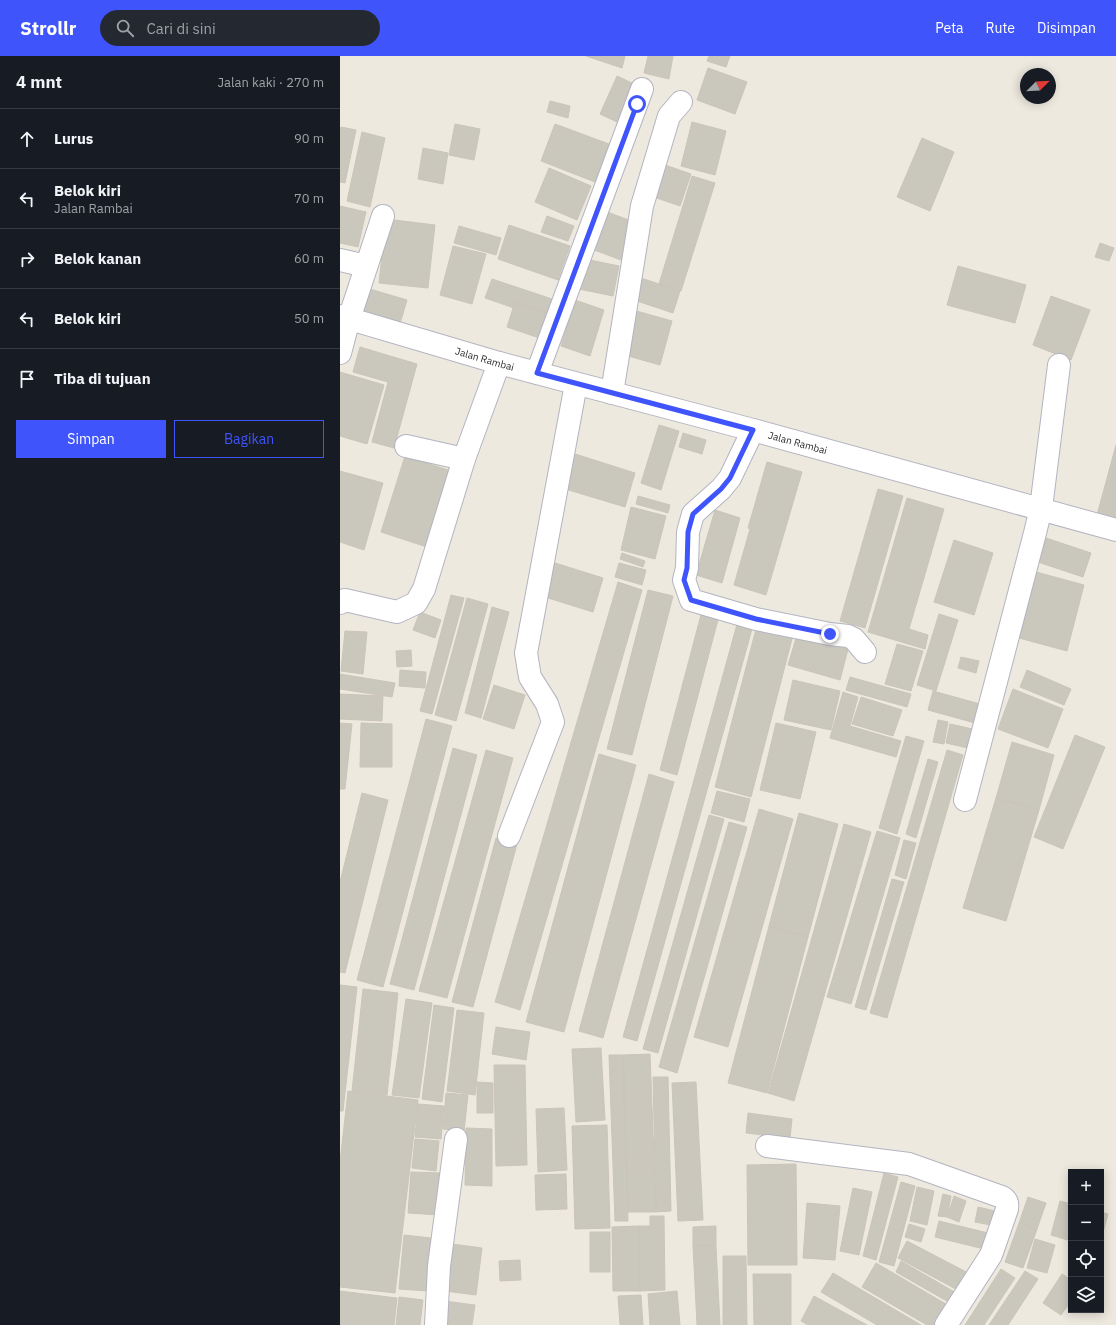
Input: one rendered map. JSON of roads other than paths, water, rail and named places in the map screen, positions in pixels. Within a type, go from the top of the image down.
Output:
[{"type":"street","points":[[537,373],[642,89]]},
{"type":"street","points":[[612,393],[642,206],[669,116],[681,102]]},
{"type":"street","points":[[340,353],[344,318],[366,266],[383,216]]},
{"type":"street","points":[[340,260],[366,266]]},
{"type":"street","name":"Jalan Rambai","points":[[344,318],[498,363],[753,430],[1041,508],[1116,530]]},
{"type":"street","points":[[340,603],[345,600],[397,612],[416,603],[424,589],[464,460],[498,363]]},
{"type":"street","points":[[965,800],[1041,508],[1059,365]]},
{"type":"street","points":[[509,836],[553,722],[547,704],[530,677],[526,653],[576,384]]},
{"type":"street","points":[[753,430],[730,478],[721,489],[693,514],[688,532],[687,568],[684,580],[691,600],[756,619],[830,634],[848,636],[854,639],[864,652]]},
{"type":"street","points":[[406,446],[464,460]]},
{"type":"street","points":[[436,1325],[439,1266],[456,1139]]},
{"type":"street","points":[[767,1146],[909,1164],[1002,1197],[1006,1200],[1008,1204],[1007,1209],[991,1255],[946,1325]]}]
